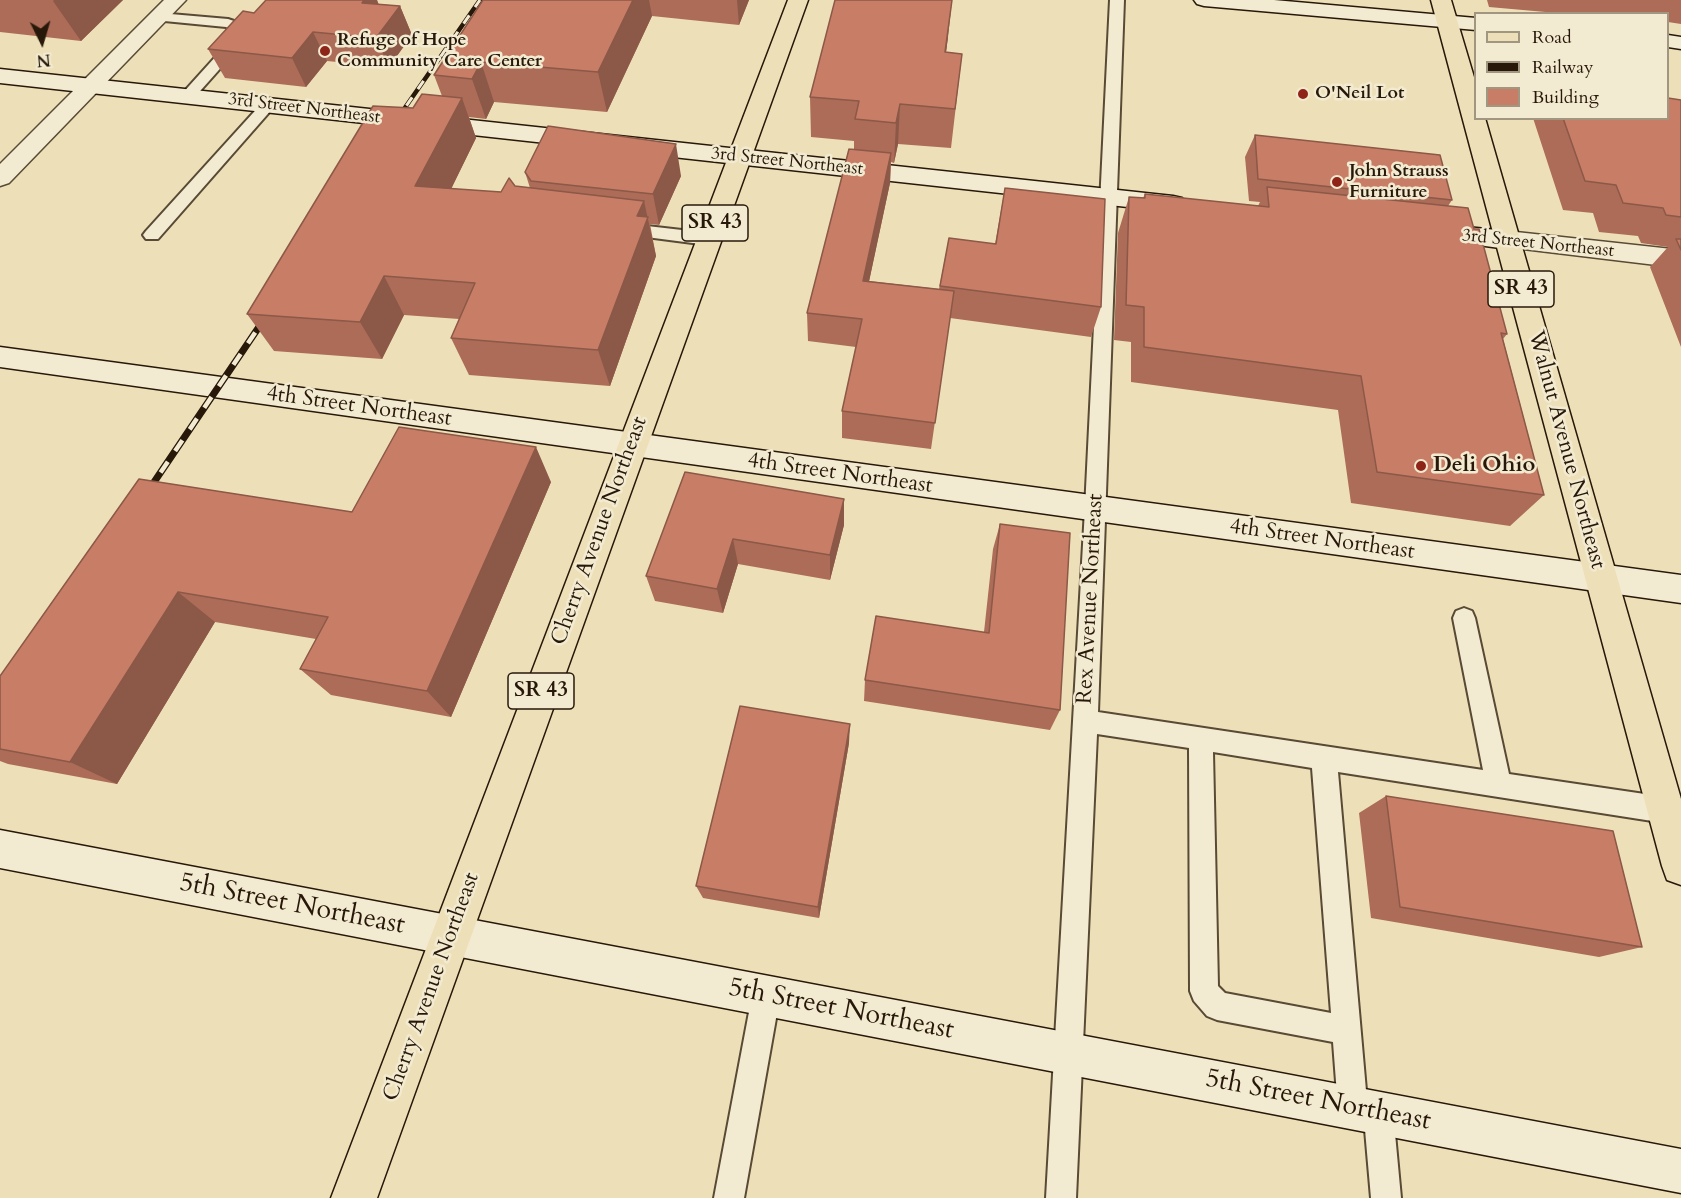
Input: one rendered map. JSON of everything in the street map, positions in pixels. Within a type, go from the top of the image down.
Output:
[{"type":"main road","name":"Cherry Avenue Northeast","points":[[354,1198],[631,445],[798,0]]},
{"type":"main road","name":"Walnut Avenue Northeast","points":[[1444,11],[1601,578],[1673,813],[1681,866]]},
{"type":"street","points":[[0,178],[176,0]]},
{"type":"street","points":[[1204,0],[1444,11],[1474,23]]},
{"type":"street","name":"3rd Street Northeast","points":[[0,76],[268,105],[552,147],[740,156],[1191,206]]},
{"type":"street","name":"3rd Street Northeast","points":[[1414,230],[1681,259]]},
{"type":"street","name":"4th Street Northeast","points":[[0,357],[1681,589]]},
{"type":"street","name":"5th Street Northeast","points":[[0,849],[1681,1171]]},
{"type":"lane","name":"Rex Avenue Northeast","points":[[1061,1198],[1096,510],[1117,0]]},
{"type":"lane","points":[[159,17],[228,23],[241,28],[243,35],[188,96]]},
{"type":"lane","points":[[152,235],[268,105]]},
{"type":"lane","points":[[606,227],[708,239]]},
{"type":"lane","points":[[1464,618],[1499,785]]},
{"type":"lane","points":[[1085,721],[1673,813]]},
{"type":"lane","points":[[1201,740],[1204,991],[1218,1006],[1347,1030]]},
{"type":"lane","points":[[1324,758],[1347,1030],[1386,1198]]},
{"type":"lane","points":[[729,1198],[766,996]]},
{"type":"building","points":[[266,0],[364,0],[362,3],[400,6],[376,38],[313,32],[292,58],[208,49],[243,11],[254,13]]},
{"type":"building","points":[[483,0],[633,0],[598,72],[481,62],[472,79],[434,75]]},
{"type":"building","points":[[835,0],[952,0],[945,52],[962,54],[955,109],[900,104],[896,123],[855,119],[859,101],[810,97]]},
{"type":"building","points":[[422,94],[462,98],[415,186],[501,192],[509,178],[515,186],[644,201],[637,216],[648,217],[598,350],[451,338],[475,283],[384,276],[360,322],[247,314],[373,106],[413,108]]},
{"type":"building","points":[[1669,98],[1681,100],[1681,217],[1666,215],[1663,208],[1623,203],[1616,185],[1585,181],[1564,120],[1669,120]]},
{"type":"building","points":[[548,126],[676,144],[653,194],[531,181],[525,172]]},
{"type":"building","points":[[1255,135],[1440,155],[1452,200],[1258,179]]},
{"type":"building","points":[[849,149],[891,153],[863,281],[954,291],[935,423],[842,411],[862,319],[807,313]]},
{"type":"building","points":[[1267,187],[1468,208],[1474,229],[1479,229],[1507,334],[1501,333],[1544,495],[1377,472],[1361,376],[1144,347],[1144,307],[1126,305],[1129,197],[1145,198],[1145,194],[1269,207]]},
{"type":"building","points":[[1005,188],[1105,199],[1101,307],[940,286],[949,238],[996,244]]},
{"type":"building","points":[[1676,239],[1681,239],[1681,250]]},
{"type":"building","points":[[399,427],[536,447],[427,691],[300,669],[328,617],[178,592],[70,762],[0,749],[0,676],[139,479],[352,512]]},
{"type":"building","points":[[685,472],[844,499],[830,555],[733,539],[717,589],[646,576]]},
{"type":"building","points":[[1000,524],[1070,533],[1060,710],[865,680],[876,616],[989,633]]},
{"type":"building","points":[[740,706],[850,724],[818,907],[696,886]]},
{"type":"building","points":[[1386,796],[1613,831],[1642,947],[1400,907]]},
{"type":"railway","points":[[395,122],[480,0]]},
{"type":"railway","points":[[146,494],[267,315]]},
{"type":"place","name":"Refuge of Hope Community Care Center","points":[[325,51]]},
{"type":"place","name":"O'Neil Lot","points":[[1303,94]]},
{"type":"place","name":"John Strauss Furniture","points":[[1337,182]]},
{"type":"place","name":"Deli Ohio","points":[[1421,466]]}]
